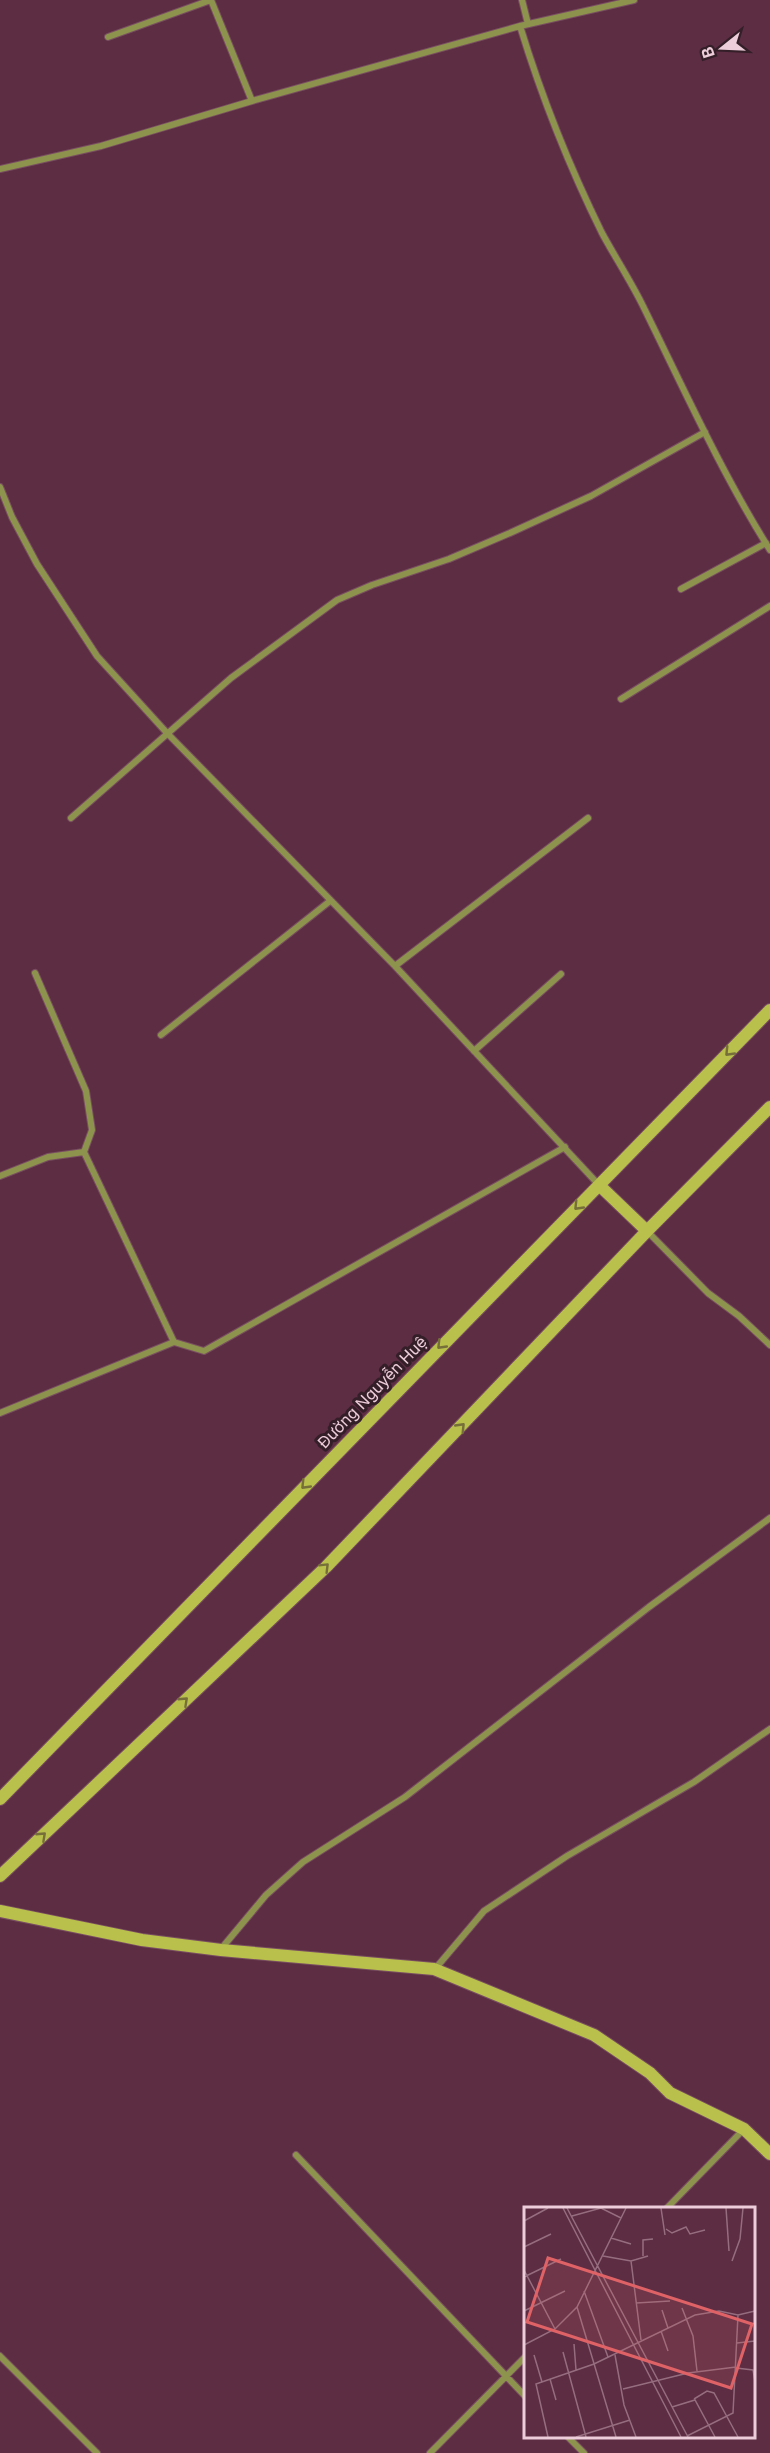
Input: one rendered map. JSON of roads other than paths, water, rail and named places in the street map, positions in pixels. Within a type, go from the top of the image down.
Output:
[{"type":"street","points":[[108,37],[211,0],[252,100]]},
{"type":"street","points":[[522,0],[528,24]]},
{"type":"street","points":[[0,169],[101,146],[252,100],[520,26],[634,0]]},
{"type":"street","points":[[520,26],[535,76],[567,157],[601,231],[636,293],[705,432],[770,550]]},
{"type":"street","points":[[71,818],[231,678],[337,600],[372,585],[449,559],[510,533],[591,496],[705,432]]},
{"type":"street","points":[[0,487],[12,517],[37,564],[97,656],[167,733],[395,966],[599,1185],[708,1293],[756,1330],[770,1345]]},
{"type":"street","points":[[681,589],[766,543]]},
{"type":"street","points":[[621,699],[770,606]]},
{"type":"street","points":[[395,966],[588,818]]},
{"type":"street","points":[[161,1035],[330,901]]},
{"type":"street","points":[[35,973],[86,1091],[92,1130],[84,1152],[174,1342]]},
{"type":"street","points":[[474,1051],[561,974]]},
{"type":"street","name":"Đường Nguyễn Huệ","points":[[0,1799],[770,1010]]},
{"type":"street","points":[[0,1876],[326,1567],[647,1231],[770,1107]]},
{"type":"street","points":[[0,1413],[174,1342],[204,1351],[565,1147]]},
{"type":"street","points":[[0,1176],[48,1157],[84,1152]]},
{"type":"street","points":[[221,1950],[266,1895],[303,1862],[405,1797],[649,1606],[770,1518]]},
{"type":"street","points":[[434,1969],[484,1911],[567,1856],[694,1782],[770,1730]]},
{"type":"street","points":[[0,1911],[142,1940],[221,1950],[434,1969],[594,2035],[650,2073],[670,2093],[744,2129],[770,2154]]},
{"type":"street","points":[[668,2207],[744,2129]]},
{"type":"street","points":[[296,2155],[524,2396]]},
{"type":"street","points":[[0,2356],[97,2453]]},
{"type":"street","points":[[430,2453],[524,2357]]},
{"type":"street","points":[[569,2438],[584,2453]]}]
